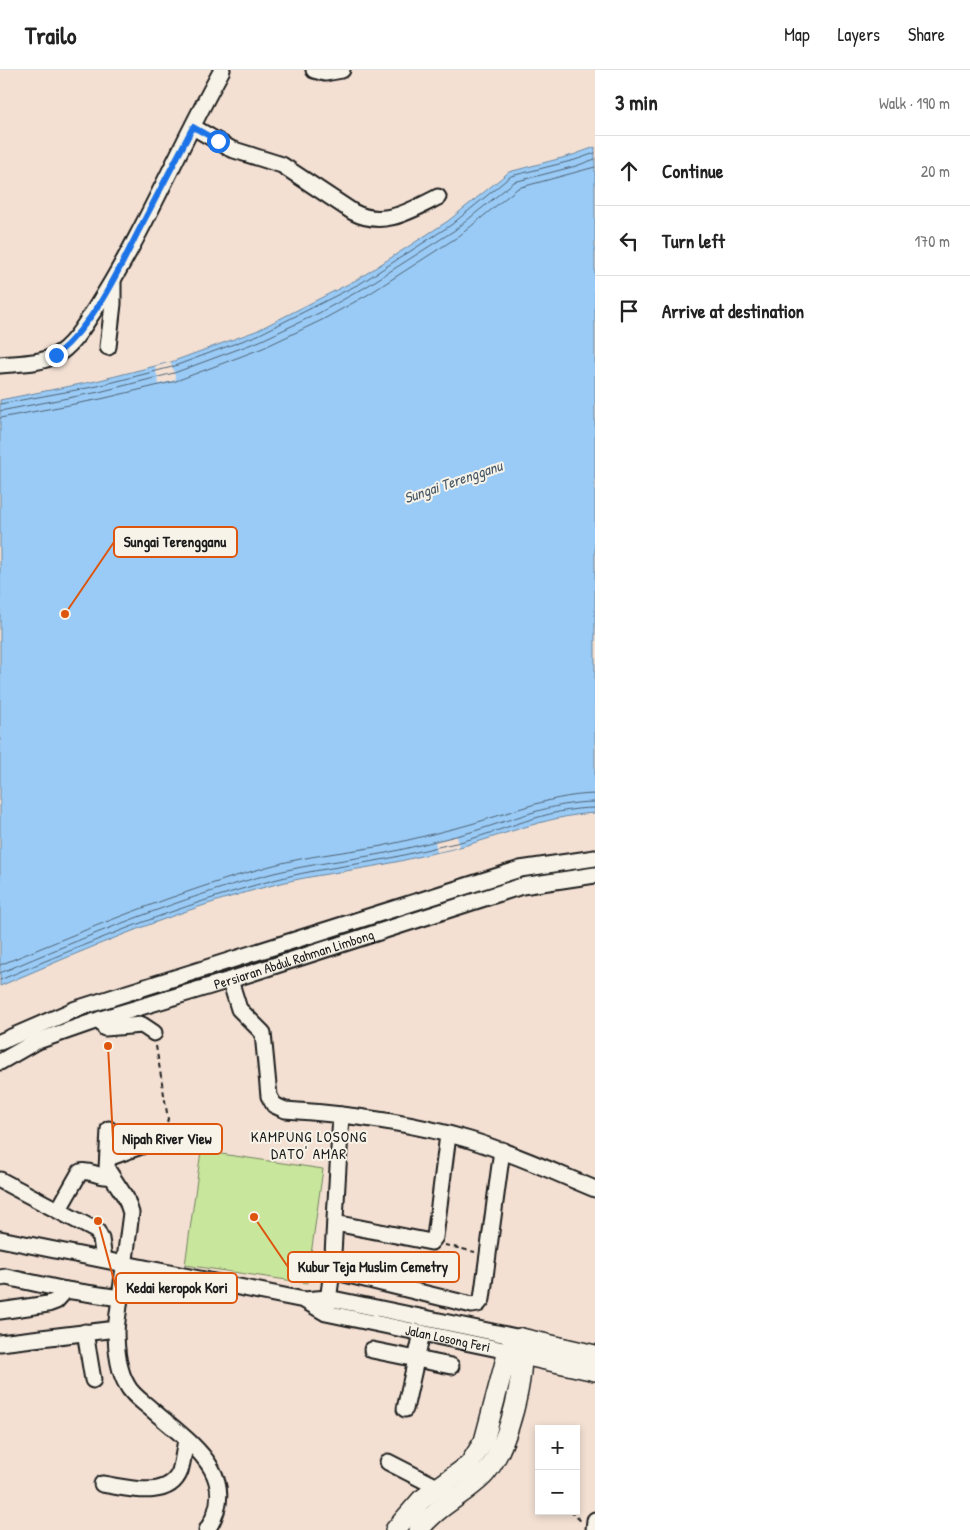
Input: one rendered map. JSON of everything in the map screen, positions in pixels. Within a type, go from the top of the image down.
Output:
[{"type":"main road","name":"Jalan Losong Feri","points":[[518,1348],[595,1355]]},
{"type":"main road","name":"Jalan Losong Feri","points":[[518,1348],[595,1371]]},
{"type":"main road","points":[[395,1530],[402,1520],[437,1487],[469,1465],[484,1441],[518,1348]]},
{"type":"main road","points":[[418,1530],[434,1513],[464,1494],[494,1462],[510,1423],[518,1348]]},
{"type":"street","points":[[0,365],[38,361],[56,355],[70,343],[86,323],[113,281],[222,70]]},
{"type":"street","points":[[314,70],[325,73],[342,70]]},
{"type":"street","points":[[193,127],[231,149],[282,165],[353,212],[366,218],[379,220],[396,216],[438,197]]},
{"type":"street","points":[[108,347],[113,304],[113,281]]},
{"type":"street","name":"Persiaran Abdul Rahman Limbong","points":[[0,1042],[15,1033],[76,1009],[520,869],[595,858]]},
{"type":"street","name":"Persiaran Abdul Rahman Limbong","points":[[0,1062],[35,1042],[101,1019],[230,980],[522,886],[595,875]]},
{"type":"street","points":[[230,980],[239,1009],[263,1032],[269,1096],[274,1105],[285,1110],[341,1115],[448,1135],[502,1150],[595,1189]]},
{"type":"street","points":[[101,1019],[105,1028],[142,1025],[154,1033]]},
{"type":"street","points":[[327,1306],[332,1272],[341,1115]]},
{"type":"street","points":[[110,1129],[107,1169],[126,1198],[131,1212],[116,1329],[116,1343],[125,1383],[132,1393],[186,1440],[215,1471],[220,1485],[220,1504],[216,1516],[207,1530]]},
{"type":"street","points":[[334,1223],[429,1242],[434,1237],[448,1135]]},
{"type":"street","points":[[108,1158],[158,1140]]},
{"type":"street","points":[[332,1272],[472,1305],[478,1304],[482,1300],[502,1150]]},
{"type":"street","points":[[60,1209],[80,1172],[85,1171],[103,1177],[110,1176]]},
{"type":"street","points":[[0,1180],[60,1209],[97,1230],[101,1239],[104,1259]]},
{"type":"street","name":"Jalan Losong Feri","points":[[0,1239],[304,1300],[422,1333],[518,1348]]},
{"type":"street","points":[[0,1278],[6,1277],[66,1290],[120,1298]]},
{"type":"street","points":[[0,1311],[48,1304],[56,1301],[66,1290]]},
{"type":"street","name":"Jalan Losong Feri","points":[[327,1306],[518,1348]]},
{"type":"street","points":[[0,1343],[116,1329]]},
{"type":"street","points":[[85,1332],[93,1380]]},
{"type":"street","points":[[405,1409],[422,1333]]},
{"type":"street","points":[[372,1350],[451,1366]]},
{"type":"street","points":[[102,1484],[155,1490],[169,1485],[180,1472],[186,1440]]},
{"type":"street","points":[[388,1462],[437,1487]]},
{"type":"path","points":[[154,1033],[168,1119],[166,1129],[158,1140]]},
{"type":"path","points":[[429,1242],[488,1255]]},
{"type":"path","points":[[576,1515],[594,1526]]},
{"type":"green space","points":[[201,1151],[323,1169],[307,1283],[185,1265]]},
{"type":"water","points":[[595,147],[595,813],[558,818],[467,845],[402,861],[291,881],[241,894],[137,929],[0,986],[0,400],[96,381],[171,362],[256,331],[358,279],[448,221],[509,172],[573,155]]},
{"type":"pier","points":[[171,362],[176,380],[159,384],[155,367]]},
{"type":"pier","points":[[457,836],[459,847],[437,852],[435,841]]},
{"type":"place","name":"Sungai Terengganu","points":[[65,614]]},
{"type":"place","name":"Nipah River View","points":[[108,1046]]},
{"type":"place","name":"Kubur Teja Muslim Cemetry","points":[[254,1217]]},
{"type":"place","name":"Kedai keropok Kori","points":[[98,1221]]},
{"type":"district","name":"KAMPUNG LOSONG DATO' AMAR","points":[[309,1146]]},
{"type":"route","points":[[56,355],[70,343],[86,323],[113,281],[193,127],[218,141]]}]
